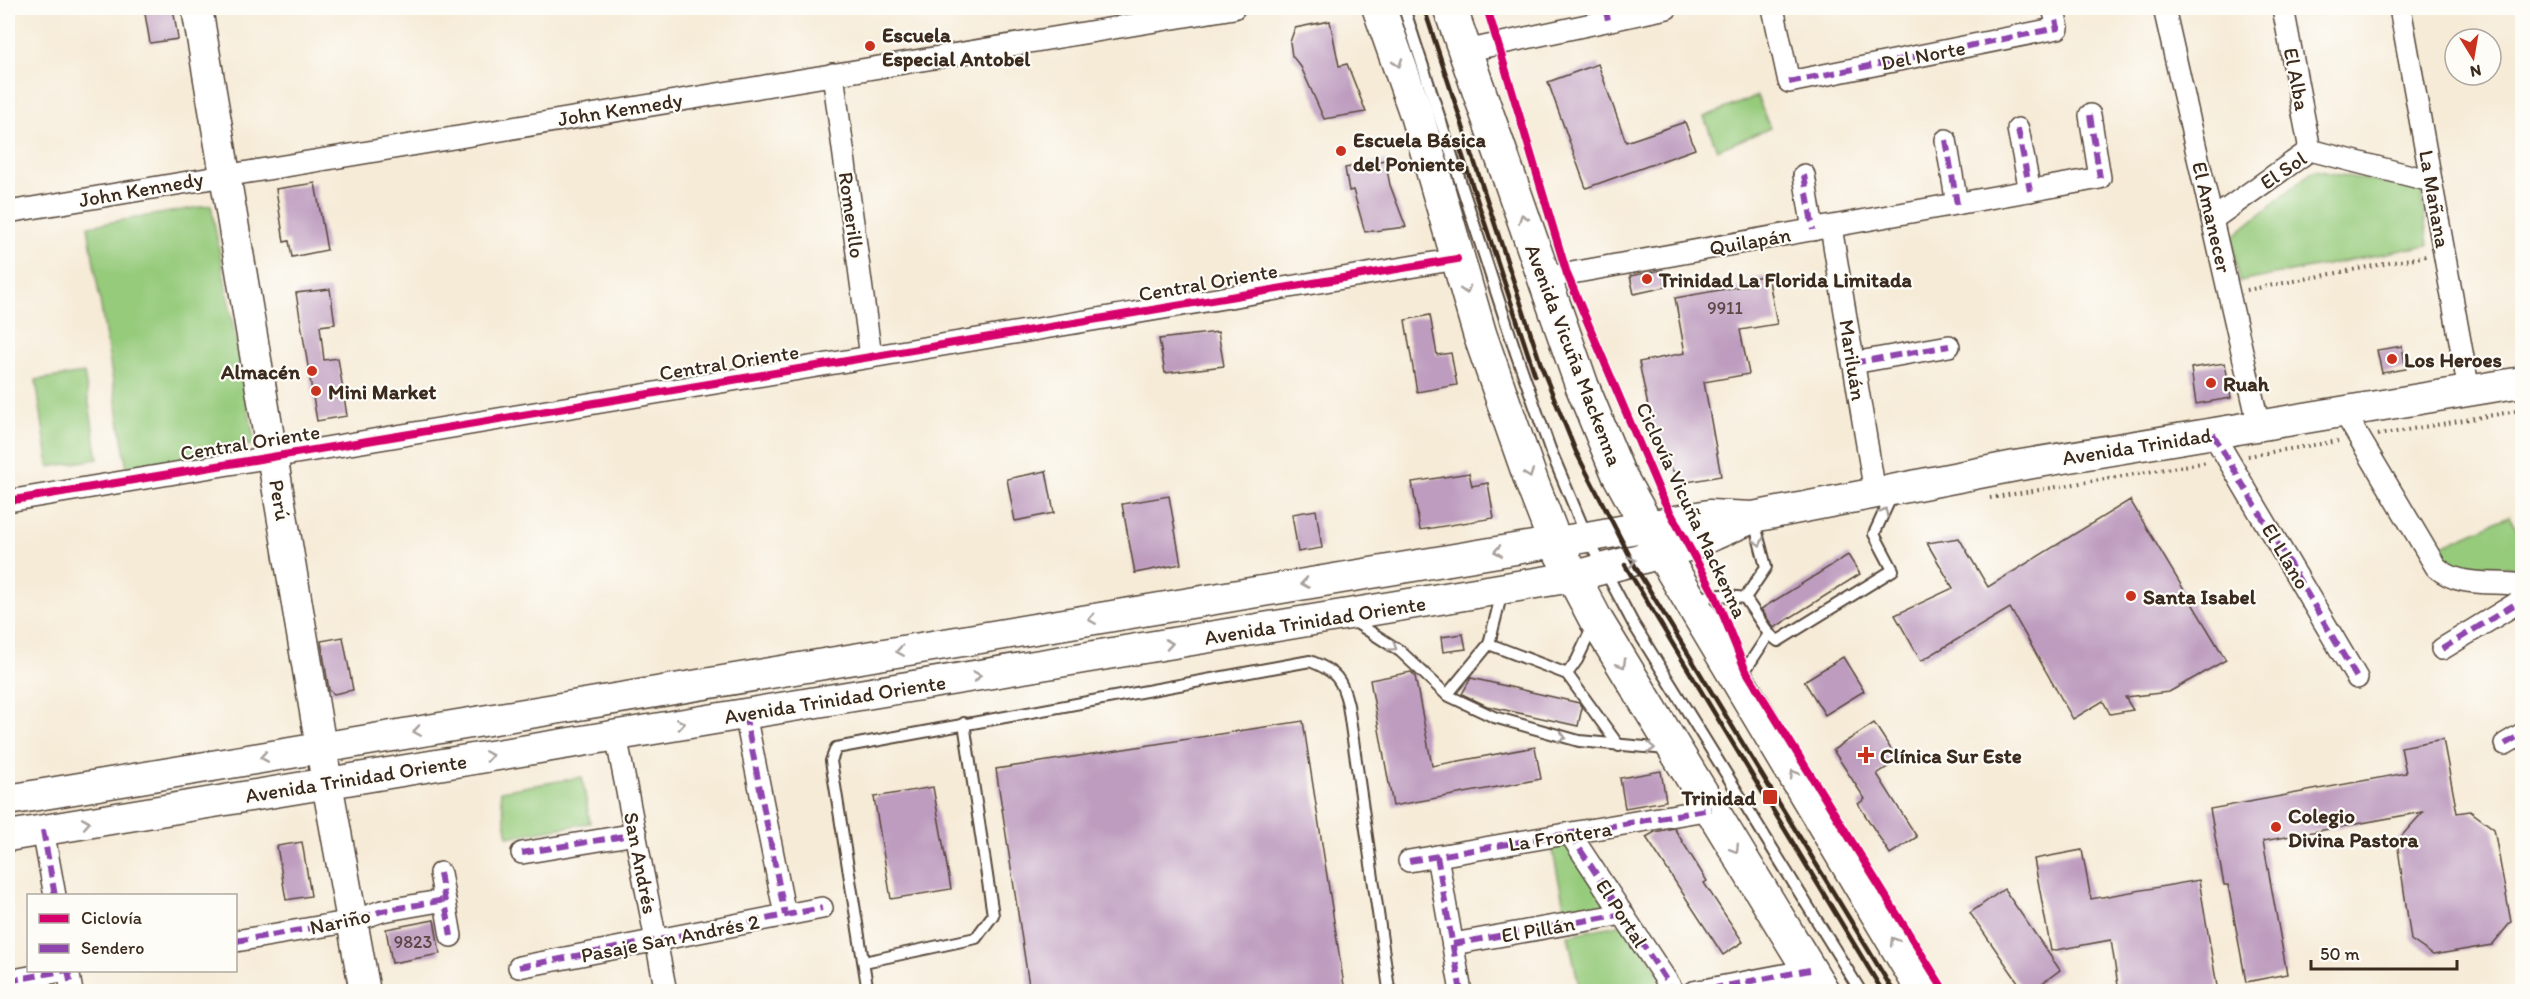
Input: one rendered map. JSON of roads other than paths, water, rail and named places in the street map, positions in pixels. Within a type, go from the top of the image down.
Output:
[{"type":"main road","name":"Perú","points":[[197,8],[327,783],[365,992]]},
{"type":"main road","points":[[1379,8],[1416,113],[1456,259],[1509,418],[1587,573],[1596,621],[1817,981]]},
{"type":"main road","name":"Avenida Vicuña Mackenna","points":[[1450,8],[1598,427],[1662,553],[1924,992]]},
{"type":"main road","name":"Avenida Trinidad","points":[[1662,553],[1702,540],[1753,517],[1885,491],[2221,446],[2259,426],[2523,382]]},
{"type":"main road","name":"Avenida Trinidad","points":[[1646,525],[1709,515],[1753,517]]},
{"type":"main road","name":"Avenida Trinidad Oriente","points":[[8,800],[1646,525]]},
{"type":"main road","name":"Avenida Trinidad Oriente","points":[[8,836],[1503,589],[1587,573],[1662,553]]},
{"type":"street","name":"John Kennedy","points":[[8,212],[1233,8]]},
{"type":"street","points":[[1465,51],[1606,14],[1667,8]]},
{"type":"street","name":"Del Norte","points":[[1773,8],[1789,82],[2058,28],[2053,8]]},
{"type":"street","name":"El Amanecer","points":[[2164,8],[2259,426]]},
{"type":"street","name":"El Alba","points":[[2283,8],[2310,150]]},
{"type":"street","name":"La Mañana","points":[[2400,8],[2469,391]]},
{"type":"street","name":"Romerillo","points":[[833,74],[871,357]]},
{"type":"street","name":"Quilapán","points":[[1544,279],[2100,178],[2090,115]]},
{"type":"street","points":[[2018,129],[2030,191]]},
{"type":"street","points":[[1946,140],[1957,204]]},
{"type":"street","name":"El Sol","points":[[2213,219],[2310,150],[2431,181]]},
{"type":"street","name":"Mariluán","points":[[1803,175],[1822,228],[1885,491]]},
{"type":"street","name":"Central Oriente","points":[[8,501],[1456,259]]},
{"type":"street","points":[[1853,363],[1949,346]]},
{"type":"street","points":[[2344,412],[2436,567],[2453,579],[2523,585]]},
{"type":"street","name":"El Llano","points":[[2221,446],[2357,678]]},
{"type":"street","points":[[2442,649],[2523,600]]},
{"type":"street","points":[[745,714],[785,915]]},
{"type":"street","name":"San Andrés","points":[[616,735],[666,992]]},
{"type":"street","name":"La Frontera","points":[[1409,861],[1711,809]]},
{"type":"street","points":[[43,830],[55,894]]},
{"type":"street","points":[[522,853],[636,834]]},
{"type":"street","name":"El Portal","points":[[1570,834],[1674,992]]},
{"type":"street","points":[[1437,856],[1461,992]]},
{"type":"street","points":[[440,873],[451,936]]},
{"type":"street","name":"Nariño","points":[[237,941],[353,921],[382,911],[445,900]]},
{"type":"street","name":"Pasaje San Andrés 2","points":[[519,968],[822,908]]},
{"type":"street","name":"El Pillán","points":[[1453,944],[1623,914]]},
{"type":"street","points":[[8,981],[56,972]]},
{"type":"street","points":[[67,972],[72,992]]},
{"type":"street","points":[[1693,992],[1817,981]]},
{"type":"lane","points":[[1404,8],[1516,353],[1550,449],[1571,539]]},
{"type":"lane","points":[[1689,599],[1721,595],[1745,598],[1769,634],[1778,641],[1893,570],[1874,534],[1885,491]]},
{"type":"lane","points":[[1745,598],[1766,567],[1753,517]]},
{"type":"lane","points":[[1587,573],[1634,625],[1862,992]]},
{"type":"lane","points":[[1447,695],[1489,644],[1503,589]]},
{"type":"lane","points":[[1344,615],[1400,651],[1447,695],[1494,717],[1579,741],[1674,749]]},
{"type":"lane","points":[[1567,674],[1577,660],[1596,621]]},
{"type":"lane","points":[[1739,681],[1754,653],[1769,634]]},
{"type":"lane","points":[[1489,644],[1567,674],[1620,746]]},
{"type":"lane","points":[[868,992],[831,761],[836,748],[1310,661],[1322,666],[1342,681],[1348,705],[1389,989],[1387,992]]},
{"type":"lane","points":[[864,962],[976,938],[993,915],[964,723]]},
{"type":"railway","points":[[1424,8],[1542,368],[1576,452],[1636,568],[1894,992]]},
{"type":"railway","points":[[1458,142],[1535,375]]},
{"type":"railway","points":[[1625,565],[1883,992]]},
{"type":"place","name":"Escuela Especial Antobel","points":[[870,46]]},
{"type":"place","name":"Escuela Básica del Poniente","points":[[1341,151]]},
{"type":"place","name":"Trinidad La Florida Limitada","points":[[1647,279]]},
{"type":"place","name":"Los Heroes","points":[[2392,359]]},
{"type":"place","name":"Almacén","points":[[312,371]]},
{"type":"place","name":"Ruah","points":[[2211,383]]},
{"type":"place","name":"Mini Market","points":[[316,391]]},
{"type":"place","name":"Santa Isabel","points":[[2131,596]]},
{"type":"place","name":"Clínica Sur Este","points":[[1866,755]]},
{"type":"place","name":"Trinidad","points":[[1770,797]]},
{"type":"place","name":"Colegio Divina Pastora","points":[[2276,827]]}]
